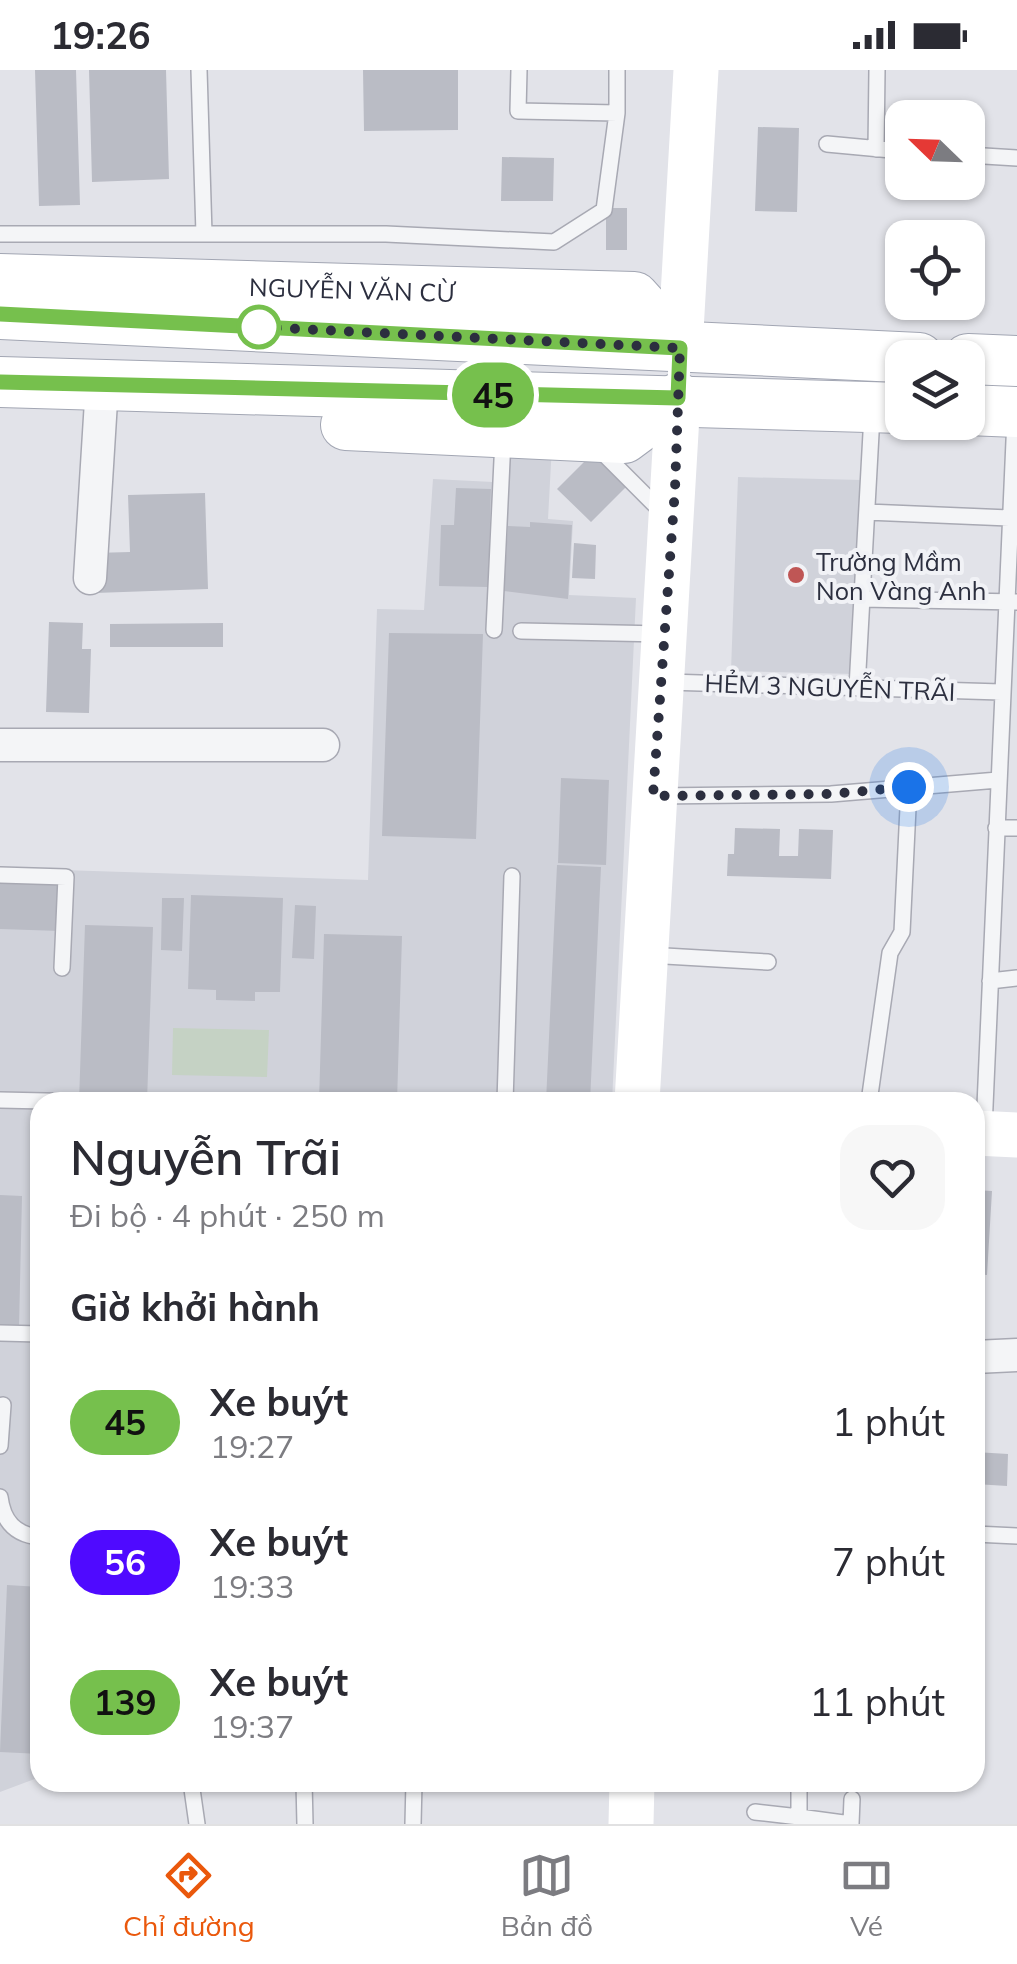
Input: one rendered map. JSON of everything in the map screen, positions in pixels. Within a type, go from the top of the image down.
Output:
[{"type":"main road","points":[[637,1092],[696,70]]},
{"type":"main road","name":"NGUYỄN VĂN CỪ","points":[[0,278],[634,297],[680,348]]},
{"type":"main road","name":"NGUYỄN VĂN CỪ","points":[[0,314],[885,357]]},
{"type":"main road","points":[[985,359],[1017,361]]},
{"type":"main road","points":[[0,382],[101,399],[624,438],[678,398]]},
{"type":"main road","points":[[0,410],[101,399],[678,398],[885,407]]},
{"type":"main road","points":[[985,411],[1016,412]]},
{"type":"main road","points":[[631,1824],[632,1792]]},
{"type":"street","points":[[90,578],[101,399]]},
{"type":"street","points":[[0,745],[323,745]]},
{"type":"street","points":[[985,1357],[1017,1355]]},
{"type":"lane","points":[[198,70],[204,234]]},
{"type":"lane","points":[[518,70],[518,111],[616,113]]},
{"type":"lane","points":[[0,234],[386,234],[554,242],[604,210],[617,70]]},
{"type":"lane","points":[[876,150],[877,70]]},
{"type":"lane","points":[[827,144],[885,150]]},
{"type":"lane","points":[[985,156],[1017,158]]},
{"type":"lane","points":[[992,1134],[990,981],[998,780],[1008,722],[1001,692],[1011,602],[1010,518],[1016,412]]},
{"type":"lane","points":[[857,688],[867,512],[885,422]]},
{"type":"lane","points":[[494,630],[504,432]]},
{"type":"lane","points":[[585,436],[671,522]]},
{"type":"lane","points":[[867,512],[1010,518]]},
{"type":"lane","points":[[862,599],[1011,602]]},
{"type":"lane","points":[[521,631],[662,634]]},
{"type":"lane","name":"HẺM 3 NGUYỄN TRÃI","points":[[659,682],[1001,692]]},
{"type":"lane","points":[[653,796],[831,794],[998,780]]},
{"type":"lane","points":[[869,1092],[890,953],[902,932],[909,787]]},
{"type":"lane","points":[[996,828],[1017,828]]},
{"type":"lane","points":[[0,875],[66,877],[62,968]]},
{"type":"lane","points":[[505,1092],[512,876]]},
{"type":"lane","points":[[644,955],[768,962]]},
{"type":"lane","points":[[990,981],[1017,978]]},
{"type":"lane","points":[[0,1100],[30,1101]]},
{"type":"lane","points":[[0,1333],[30,1334]]},
{"type":"lane","points":[[0,1446],[3,1405]]},
{"type":"lane","points":[[0,1497],[2,1513],[12,1527],[30,1537]]},
{"type":"lane","points":[[985,1534],[1017,1536]]},
{"type":"lane","points":[[192,1792],[196,1824]]},
{"type":"lane","points":[[304,1792],[305,1824]]},
{"type":"lane","points":[[413,1824],[414,1792]]},
{"type":"lane","points":[[798,1817],[799,1792]]},
{"type":"lane","points":[[755,1812],[852,1824],[852,1799]]},
{"type":"shaded area","points":[[495,443],[552,445],[548,519],[573,521],[569,595],[636,598],[612,1092],[30,1092],[30,1781],[0,1792],[0,868],[368,880],[377,609],[424,610],[433,479],[493,482]]},
{"type":"shaded area","name":"Trường Mầm Non Vàng Anh","points":[[738,477],[861,480],[854,674],[731,671]]},
{"type":"green space","points":[[173,1028],[269,1030],[267,1077],[172,1075]]},
{"type":"building","points":[[35,70],[76,70],[80,205],[39,206]]},
{"type":"building","points":[[89,70],[166,70],[169,179],[92,182]]},
{"type":"building","points":[[363,70],[458,70],[458,130],[364,131]]},
{"type":"building","points":[[758,127],[799,128],[797,212],[755,211]]},
{"type":"building","points":[[502,157],[554,158],[553,201],[501,201]]},
{"type":"building","points":[[606,208],[627,208],[627,250],[606,250]]},
{"type":"building","points":[[594,452],[627,486],[591,522],[557,489]]},
{"type":"building","points":[[456,488],[491,489],[488,587],[439,586],[441,525],[454,525]]},
{"type":"building","points":[[205,493],[208,589],[95,593],[94,553],[130,552],[128,495]]},
{"type":"building","points":[[530,522],[572,525],[568,599],[504,591],[508,526],[530,527]]},
{"type":"building","points":[[574,543],[596,545],[595,579],[572,578]]},
{"type":"building","points":[[49,622],[83,623],[82,649],[91,649],[89,713],[46,712]]},
{"type":"building","points":[[223,623],[223,647],[110,647],[110,624]]},
{"type":"building","points":[[389,633],[483,634],[476,839],[382,836]]},
{"type":"building","points":[[561,778],[609,780],[606,865],[558,863]]},
{"type":"building","points":[[735,828],[780,829],[779,856],[798,856],[799,829],[833,830],[831,879],[727,876],[728,854],[734,854]]},
{"type":"building","points":[[557,865],[601,867],[590,1092],[546,1092]]},
{"type":"building","points":[[0,878],[62,880],[60,931],[0,929]]},
{"type":"building","points":[[191,895],[283,898],[280,992],[255,992],[255,1001],[216,1000],[216,990],[188,989]]},
{"type":"building","points":[[162,898],[184,898],[182,951],[161,950]]},
{"type":"building","points":[[295,905],[316,906],[314,959],[292,958]]},
{"type":"building","points":[[85,925],[153,927],[147,1092],[79,1092]]},
{"type":"building","points":[[324,934],[402,936],[397,1092],[319,1092]]},
{"type":"building","points":[[985,1191],[992,1191],[985,1275]]},
{"type":"building","points":[[0,1195],[22,1196],[19,1328],[0,1327]]},
{"type":"building","points":[[985,1453],[1008,1454],[1007,1486],[985,1485]]},
{"type":"building","points":[[7,1585],[30,1586],[30,1754],[0,1752]]},
{"type":"bus line","name":"45","points":[[0,314],[680,348],[678,398],[0,382]]},
{"type":"place","name":"Trường Mầm Non Vàng Anh","points":[[796,575]]},
{"type":"route","points":[[259,327],[680,348],[675,489],[653,796],[831,794],[909,787]]}]
